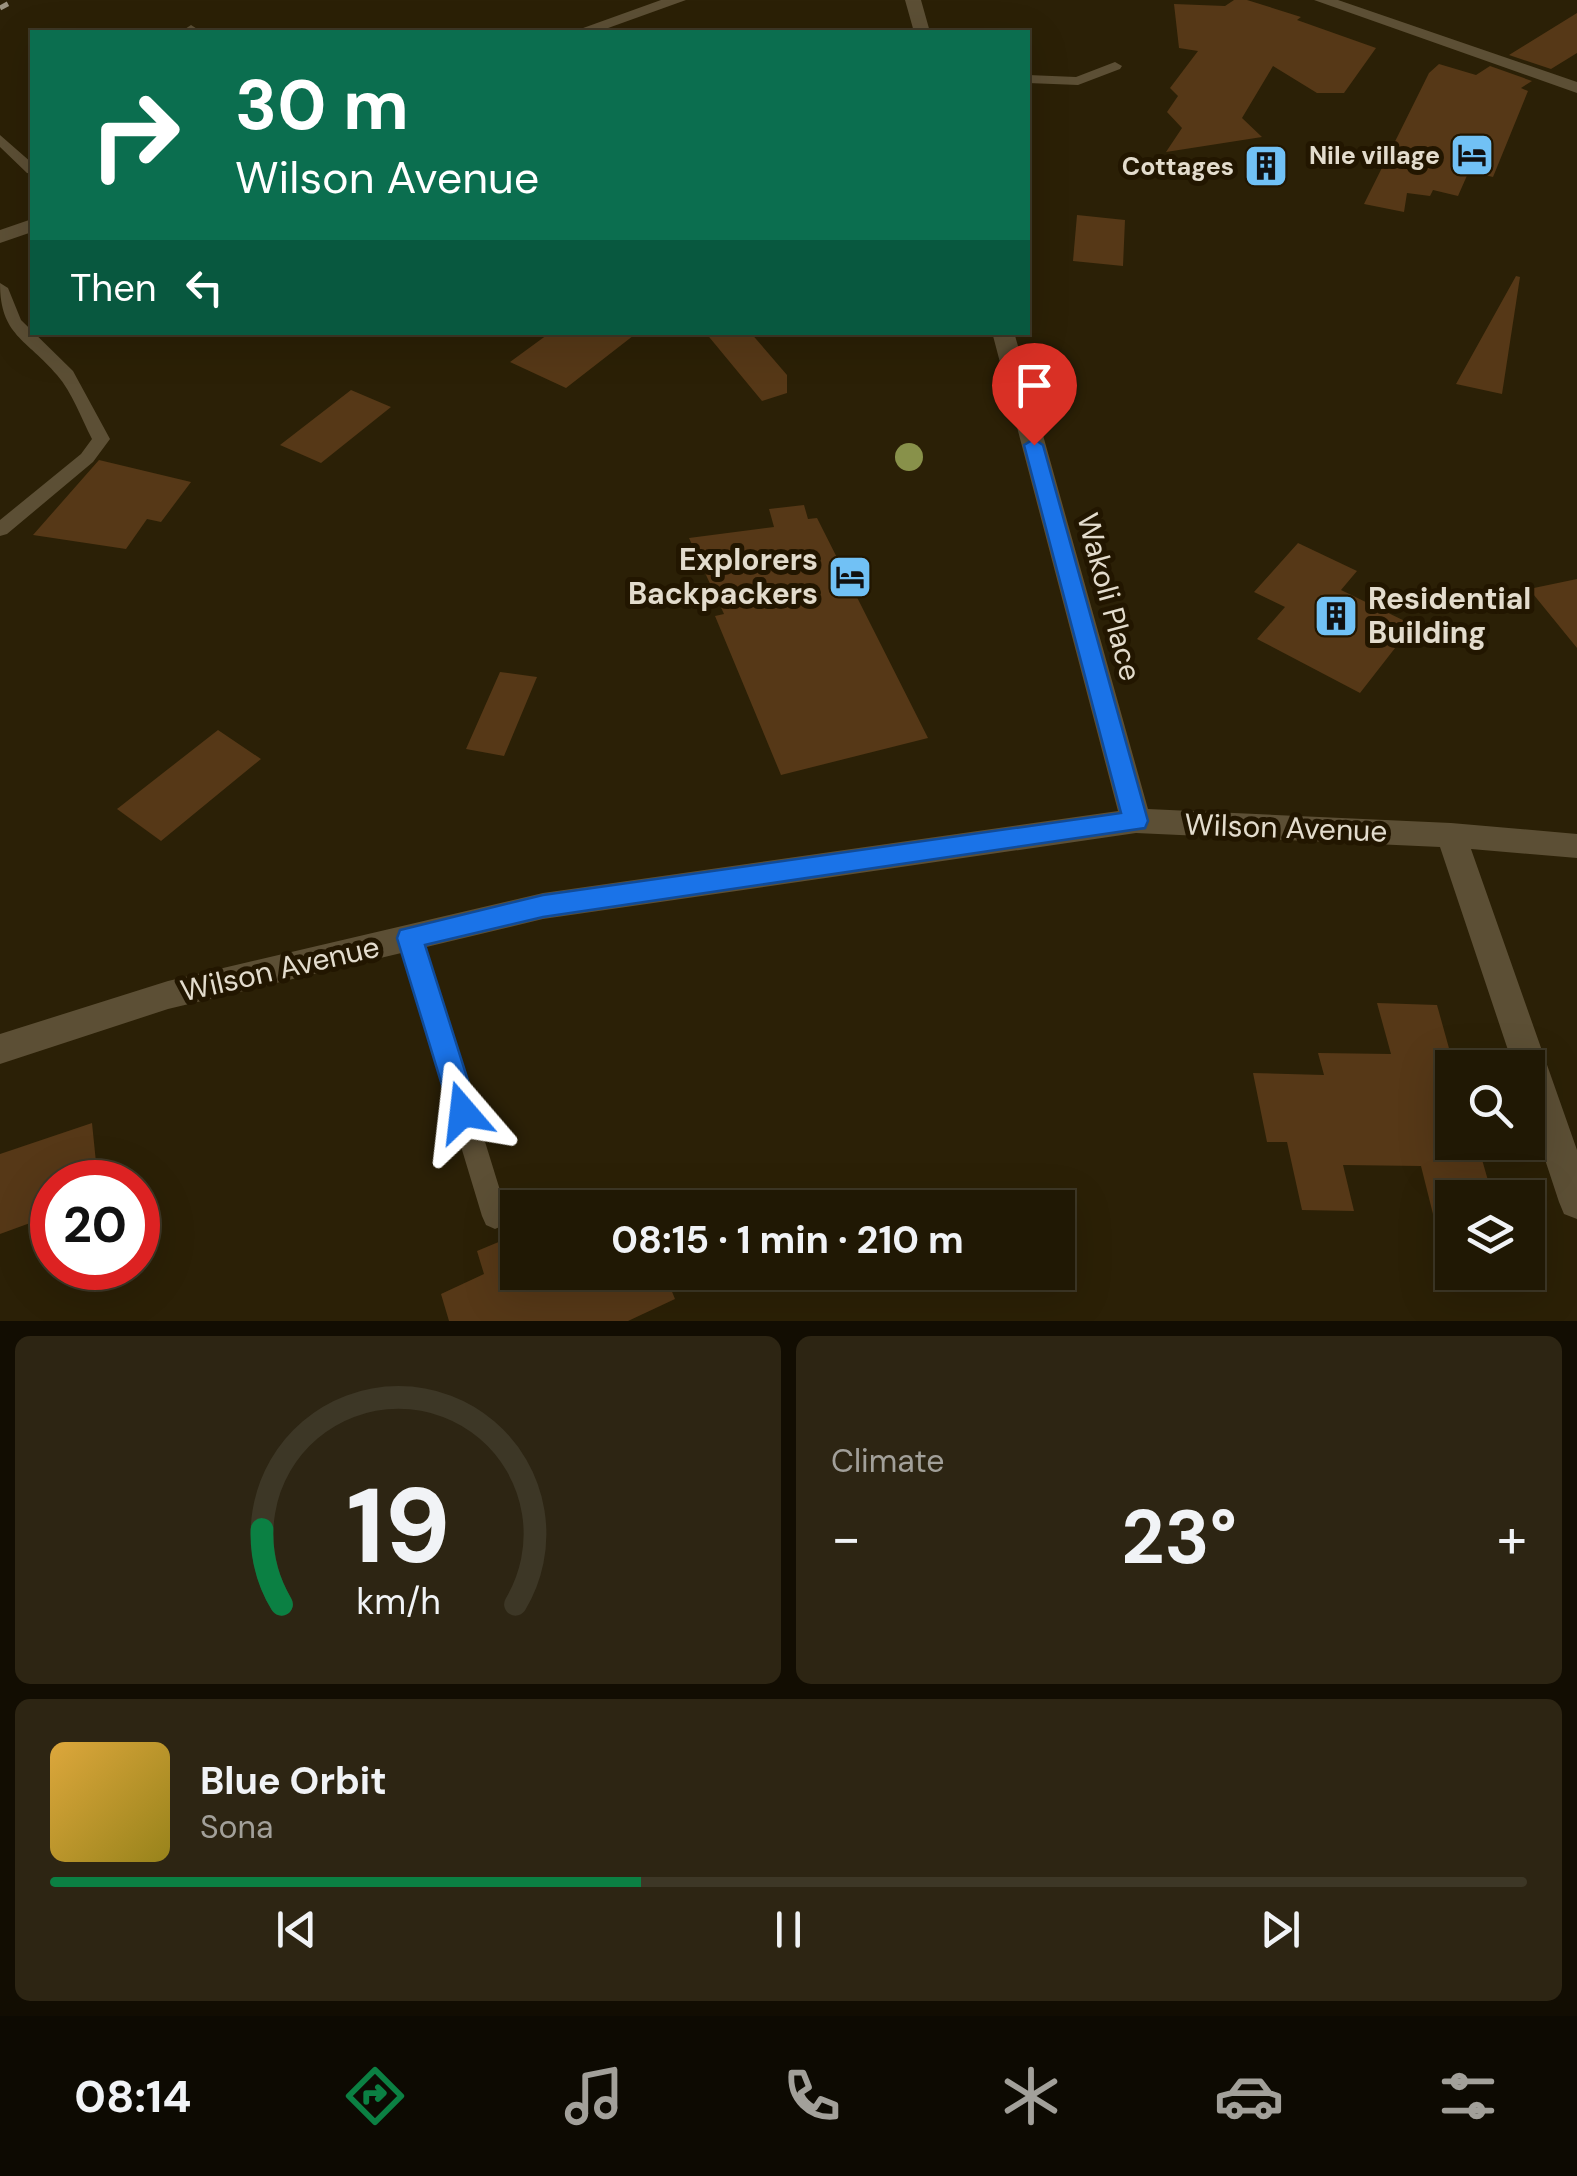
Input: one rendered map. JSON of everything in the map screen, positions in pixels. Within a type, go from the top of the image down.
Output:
[{"type":"street","points":[[587,30],[678,0]]},
{"type":"street","points":[[913,0],[921,30]]},
{"type":"street","points":[[1322,0],[1577,88]]},
{"type":"street","points":[[0,237],[30,227]]},
{"type":"street","name":"Wakoli Place","points":[[1004,335],[1136,821]]},
{"type":"street","name":"Wilson Avenue","points":[[0,1049],[168,995],[543,906],[1136,821],[1451,835],[1577,846]]},
{"type":"street","points":[[1451,835],[1577,1202]]},
{"type":"lane","points":[[1030,79],[1078,80],[1115,66]]},
{"type":"lane","points":[[0,139],[30,168]]},
{"type":"lane","points":[[0,288],[14,322],[67,376],[101,439],[87,458],[0,530]]},
{"type":"lane","points":[[410,938],[496,1216]]},
{"type":"building","points":[[1234,0],[1247,0],[1301,17],[1297,20],[1376,48],[1344,93],[1317,93],[1273,66],[1242,118],[1262,137],[1166,152],[1182,128],[1167,112],[1178,96],[1170,88],[1198,51],[1179,48],[1174,4],[1225,6]]},
{"type":"building","points":[[1577,13],[1577,53],[1551,69],[1509,55]]},
{"type":"building","points":[[1439,64],[1476,75],[1490,66],[1532,81],[1521,88],[1528,91],[1493,177],[1469,171],[1458,196],[1433,190],[1430,196],[1407,193],[1404,212],[1364,204],[1429,73]]},
{"type":"building","points":[[1077,215],[1125,220],[1123,266],[1073,261]]},
{"type":"building","points":[[1516,276],[1520,277],[1502,394],[1456,384]]},
{"type":"building","points":[[547,335],[634,335],[566,388],[510,362]]},
{"type":"building","points":[[707,335],[753,335],[787,375],[787,393],[762,401]]},
{"type":"building","points":[[351,390],[391,407],[321,463],[280,445]]},
{"type":"building","points":[[99,460],[191,482],[161,522],[147,519],[126,549],[33,535]]},
{"type":"building","points":[[804,505],[808,519],[817,518],[928,738],[781,775],[715,616],[724,614],[689,538],[774,527],[769,509]]},
{"type":"building","name":"Residential Building","points":[[1298,543],[1357,571],[1341,590],[1413,625],[1360,693],[1257,639],[1285,607],[1254,592]]},
{"type":"building","points":[[1577,579],[1577,648],[1529,589]]},
{"type":"building","points":[[500,672],[537,677],[504,756],[466,749]]},
{"type":"building","points":[[218,730],[261,759],[161,841],[117,809]]},
{"type":"building","points":[[1377,1003],[1437,1005],[1450,1050],[1435,1050],[1435,1160],[1482,1160],[1488,1180],[1435,1180],[1435,1222],[1421,1166],[1343,1165],[1354,1211],[1302,1210],[1287,1142],[1267,1142],[1253,1073],[1324,1075],[1318,1053],[1391,1054]]},
{"type":"building","points":[[92,1123],[96,1160],[30,1160],[30,1223],[0,1234],[0,1154]]},
{"type":"building","points":[[500,1241],[500,1290],[671,1290],[675,1299],[628,1321],[449,1321],[441,1294],[484,1274],[477,1251]]},
{"type":"railway","points":[[0,8],[15,0]]},
{"type":"place","name":"Nile village","points":[[1472,155]]},
{"type":"place","name":"Cottages","points":[[1266,166]]},
{"type":"place","name":"Explorers Backpackers","points":[[850,577]]},
{"type":"place","name":"Residential Building","points":[[1336,616]]},
{"type":"route","points":[[463,1112],[410,938],[543,906],[1136,821],[1034,445]]}]
